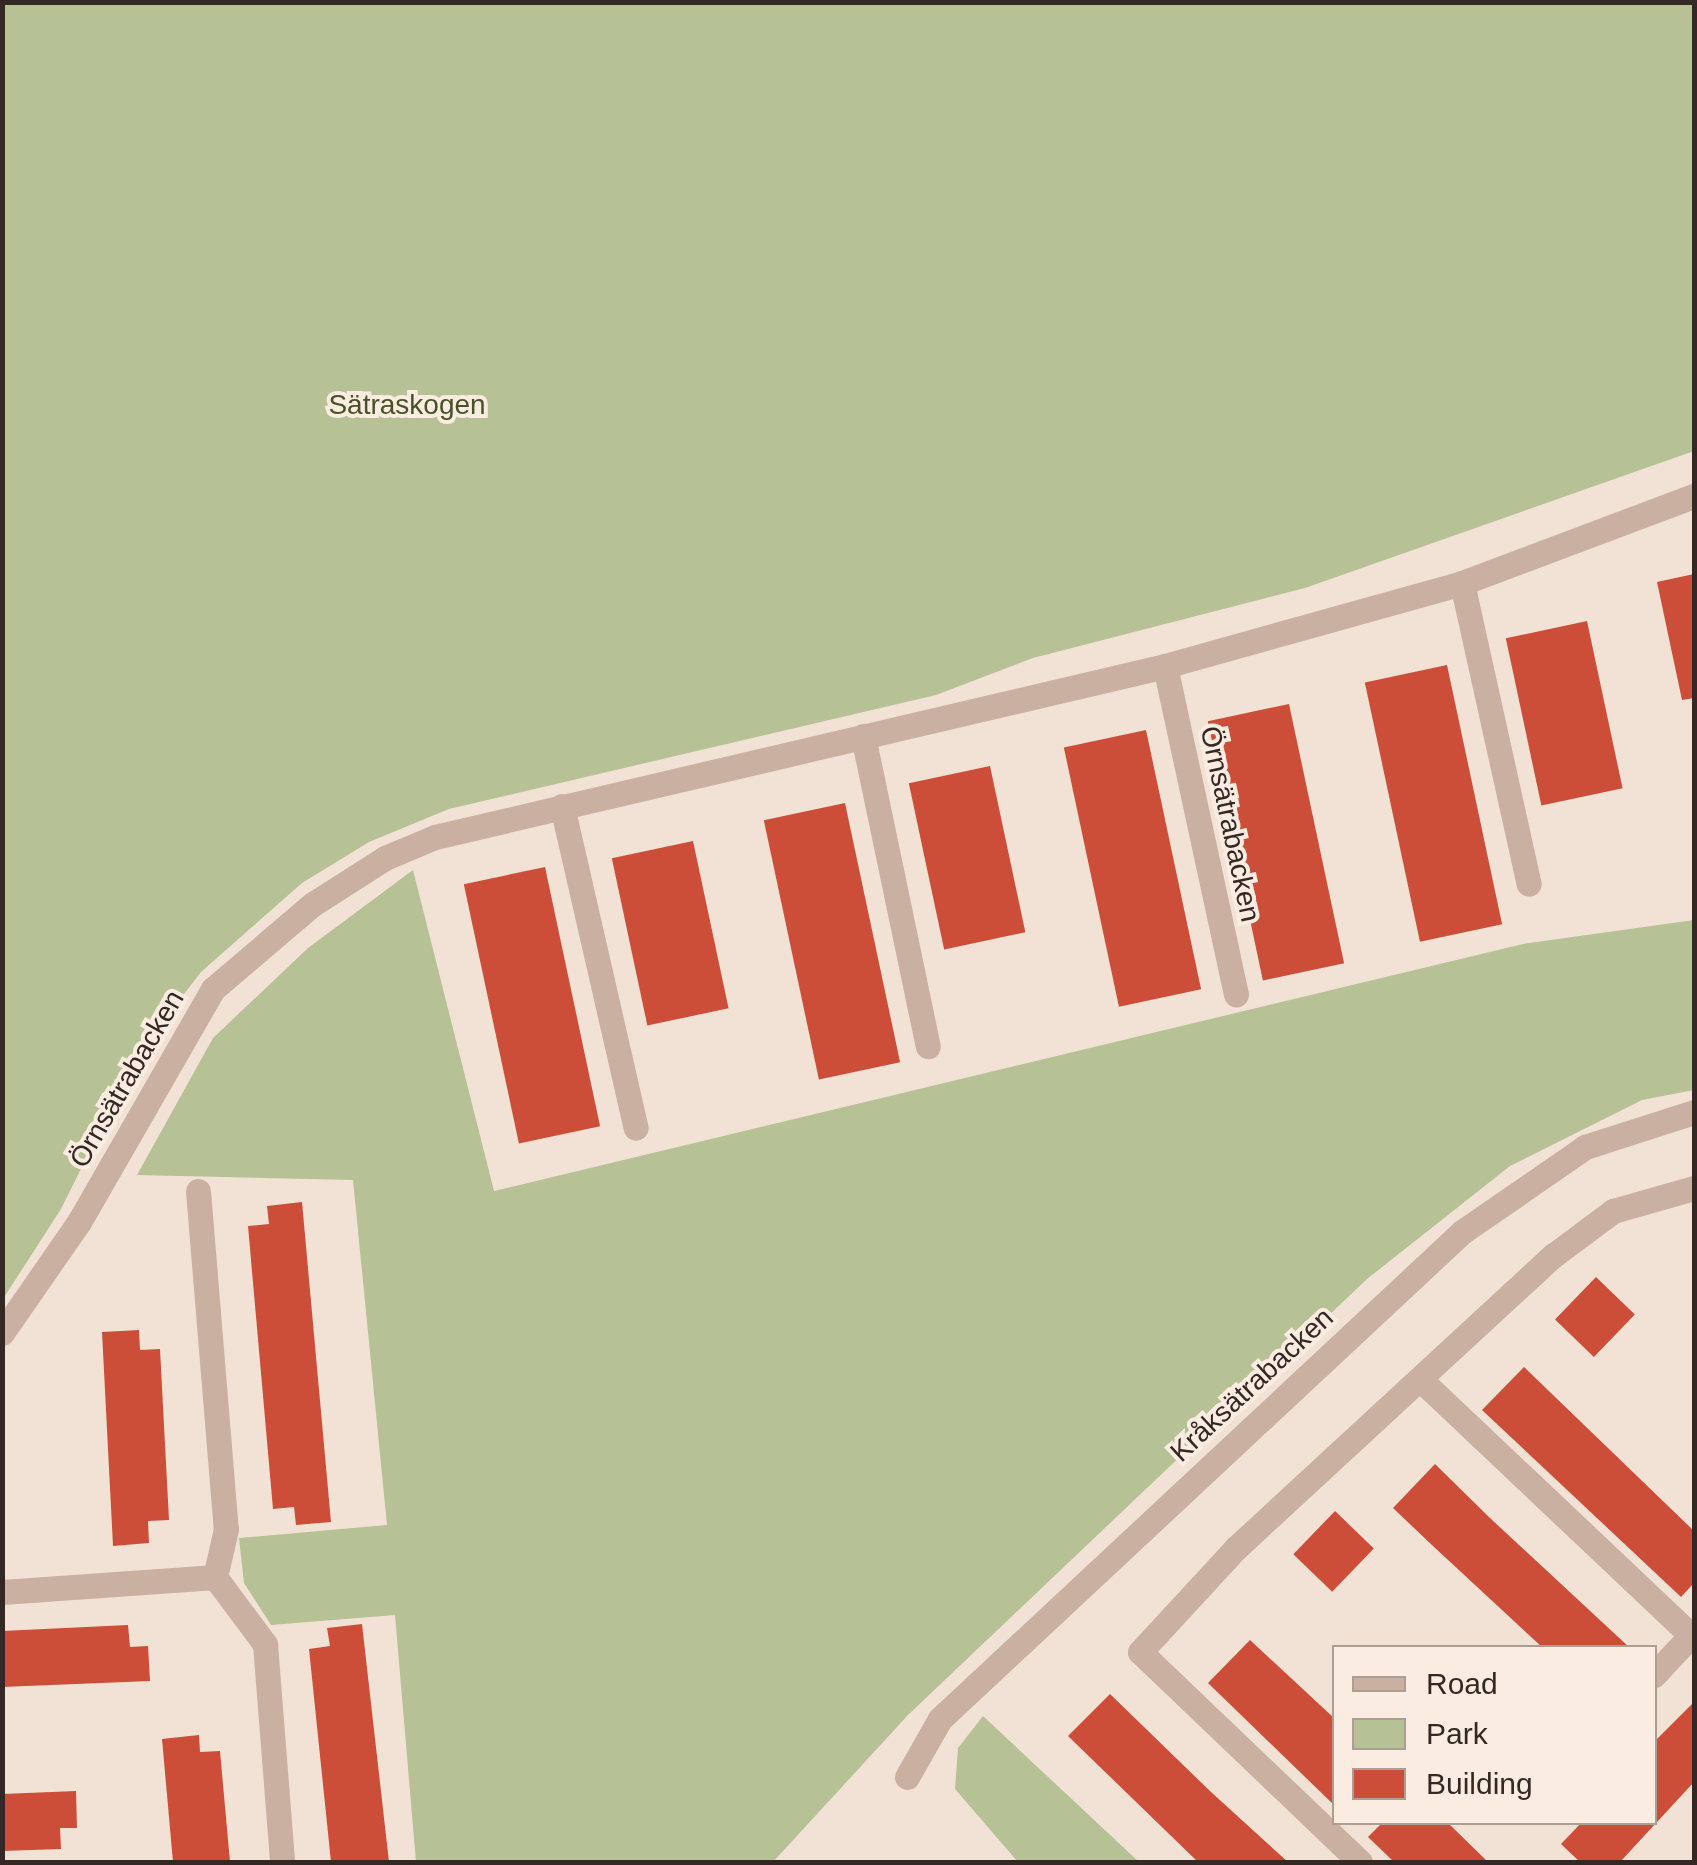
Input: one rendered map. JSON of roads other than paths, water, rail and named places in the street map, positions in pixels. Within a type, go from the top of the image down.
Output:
[{"type":"street","name":"Örnsätrabacken","points":[[2,1334],[79,1222],[213,989],[312,904],[385,858],[562,806],[1165,666],[1462,582],[1694,496]]},
{"type":"street","points":[[1462,582],[1529,884]]},
{"type":"street","name":"Örnsätrabacken","points":[[1165,666],[1236,994]]},
{"type":"street","points":[[862,736],[928,1046]]},
{"type":"street","points":[[562,806],[636,1128]]},
{"type":"street","name":"Kråksätrabacken","points":[[907,1777],[940,1719],[1462,1232],[1585,1147],[1694,1112]]},
{"type":"street","points":[[1360,1862],[1140,1652],[1236,1548],[1613,1211],[1694,1188]]},
{"type":"street","points":[[198,1191],[226,1529],[215,1577],[264,1644],[282,1862]]},
{"type":"street","points":[[1422,1381],[1693,1634],[1657,1672]]},
{"type":"street","points":[[2,1592],[215,1577]]},
{"type":"park label","name":"Sätraskogen","points":[[407,405]]}]
